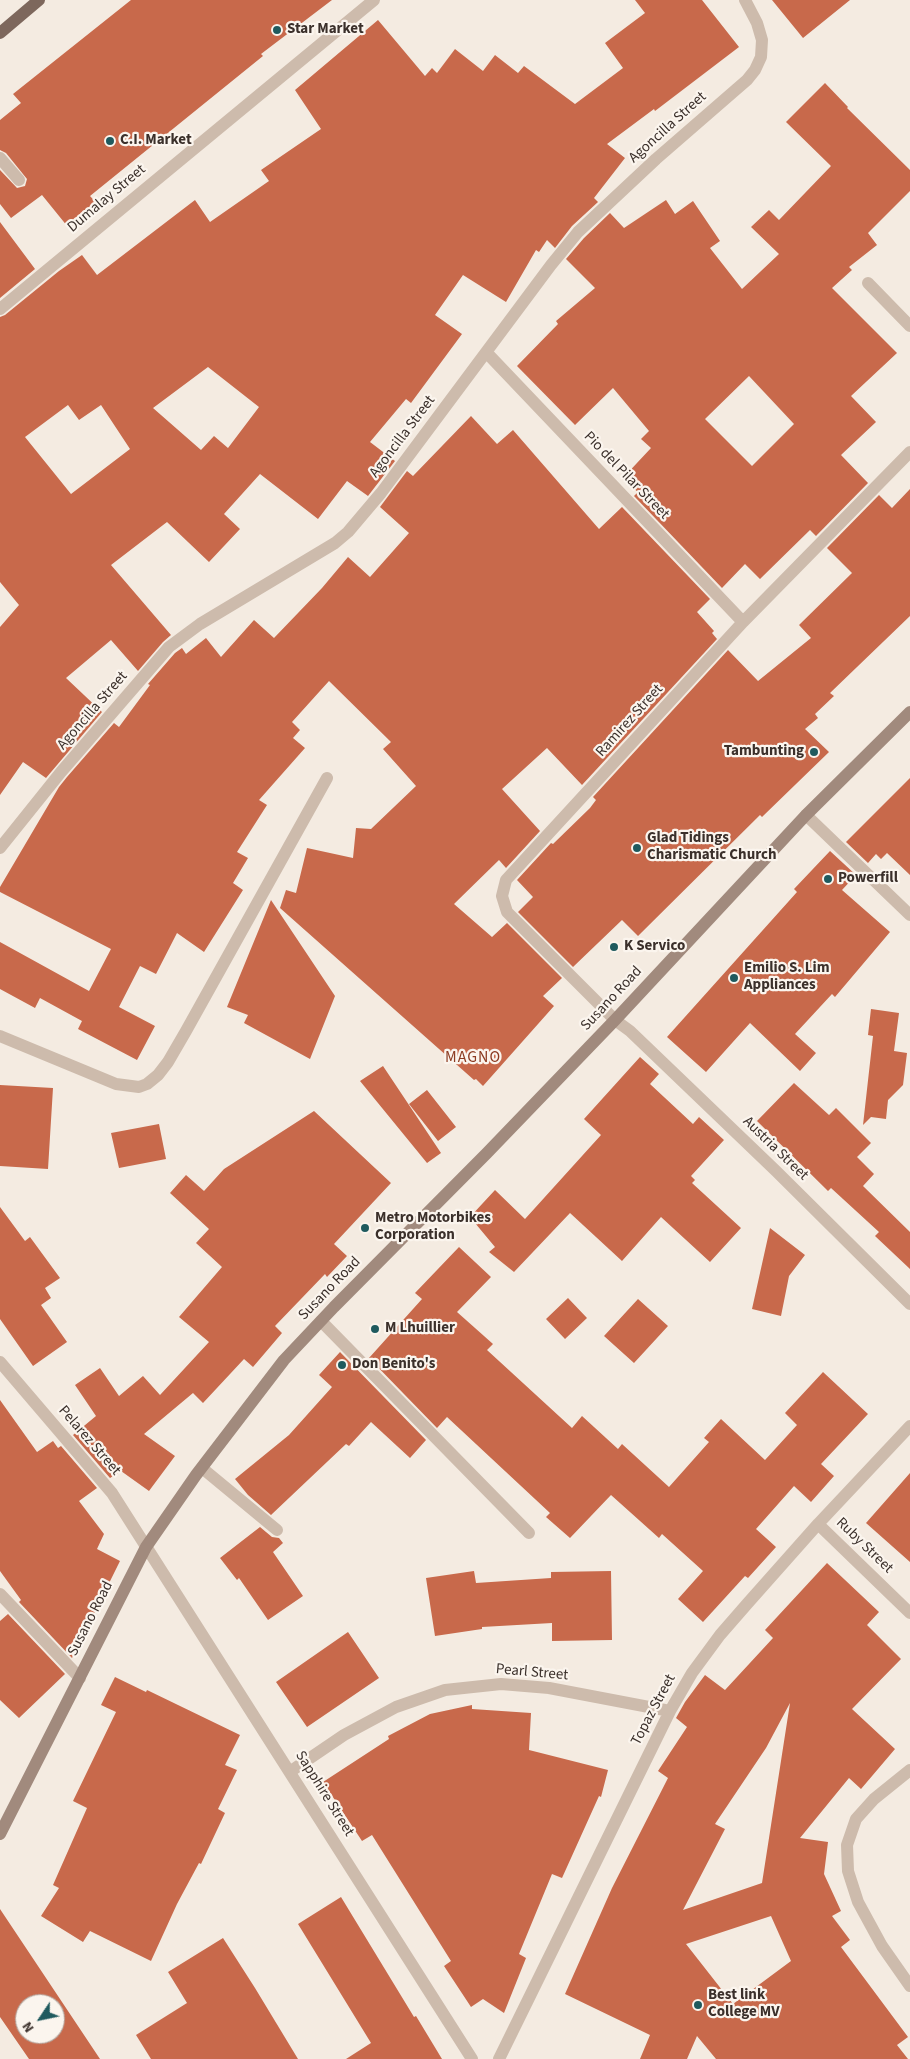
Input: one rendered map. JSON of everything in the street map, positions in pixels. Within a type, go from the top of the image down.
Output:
[{"type":"main road","points":[[0,33],[39,0]]},
{"type":"main road","name":"Susano Road","points":[[0,1834],[146,1547],[202,1468],[284,1360],[615,1020],[806,815],[910,712]]},
{"type":"street","name":"Dumalay Street","points":[[0,309],[374,0]]},
{"type":"street","name":"Agoncilla Street","points":[[0,848],[61,772],[169,647],[200,624],[335,543],[348,532],[381,493],[578,232],[656,159],[747,80],[755,70],[761,57],[762,40],[757,24],[745,0]]},
{"type":"street","points":[[0,158],[19,180]]},
{"type":"street","points":[[868,283],[910,326]]},
{"type":"street","name":"Pio del Pilar Street","points":[[486,352],[743,622]]},
{"type":"street","name":"Ramirez Street","points":[[615,1020],[507,912],[502,896],[506,880],[743,622],[910,452]]},
{"type":"street","points":[[0,1036],[116,1084],[139,1087],[147,1084],[158,1075],[168,1062],[327,778]]},
{"type":"street","points":[[806,815],[910,915]]},
{"type":"street","name":"Austria Street","points":[[615,1020],[630,1032],[776,1171],[910,1304]]},
{"type":"street","points":[[322,1321],[528,1533]]},
{"type":"street","name":"Pelarez Street","points":[[0,1362],[112,1493],[146,1547]]},
{"type":"street","name":"Topaz Street","points":[[499,2059],[670,1710],[692,1674],[720,1635],[818,1524],[910,1426]]},
{"type":"street","points":[[202,1468],[224,1484],[277,1530]]},
{"type":"street","name":"Ruby Street","points":[[818,1524],[910,1613]]},
{"type":"street","name":"Sapphire Street","points":[[146,1547],[472,2059]]},
{"type":"street","points":[[0,1594],[80,1678]]},
{"type":"street","name":"Pearl Street","points":[[290,1771],[344,1735],[396,1707],[445,1690],[501,1684],[540,1687],[670,1710]]},
{"type":"street","points":[[910,1770],[874,1799],[856,1819],[847,1845],[848,1871],[858,1902],[882,1946],[910,1986]]},
{"type":"building","name":"C.I. Market","points":[[131,0],[332,0],[261,54],[263,56],[90,196],[102,209],[72,232],[42,195],[11,218],[0,204],[0,170],[17,188],[25,186],[27,179],[6,153],[0,150],[0,120],[21,103],[13,94]]},
{"type":"building","points":[[635,0],[702,0],[739,47],[655,111],[654,109],[607,144],[625,158],[594,198],[598,202],[572,226],[555,248],[547,240],[539,252],[536,250],[506,302],[463,275],[435,315],[462,334],[411,403],[406,399],[370,442],[395,461],[368,496],[347,481],[318,519],[260,474],[224,514],[240,529],[209,562],[167,522],[111,565],[171,635],[138,671],[111,640],[66,678],[102,712],[46,778],[23,762],[0,795],[0,627],[19,605],[0,582],[0,317],[82,255],[97,275],[195,200],[210,222],[269,181],[261,170],[321,129],[295,90],[378,20],[425,76],[432,68],[437,73],[455,49],[483,71],[495,55],[518,73],[524,66],[575,104],[623,68],[605,43],[645,13]],"holes":[[[208,367],[259,407],[228,448],[214,436],[201,450],[153,408]],[[68,405],[79,420],[101,405],[130,449],[71,494],[25,437]]]},
{"type":"building","points":[[772,0],[850,0],[803,38]]},
{"type":"building","points":[[825,83],[847,108],[910,170],[910,191],[868,233],[877,245],[849,267],[852,270],[832,288],[897,353],[851,396],[876,422],[841,455],[868,483],[816,536],[810,530],[760,579],[745,564],[722,588],[634,496],[638,492],[622,479],[651,448],[641,439],[649,431],[613,388],[575,425],[517,366],[558,324],[556,321],[595,288],[566,259],[584,238],[610,213],[624,228],[666,200],[675,214],[693,201],[720,241],[710,248],[742,289],[779,254],[751,227],[769,210],[779,220],[831,166],[786,122]],"holes":[[[749,376],[794,424],[752,466],[705,419]]]},
{"type":"building","points":[[0,222],[35,269],[0,298]]},
{"type":"building","points":[[471,416],[497,444],[513,430],[599,529],[622,507],[710,599],[697,612],[714,631],[712,633],[717,639],[582,785],[547,748],[502,789],[540,831],[506,868],[499,860],[454,904],[492,937],[507,923],[562,978],[543,996],[554,1006],[483,1086],[280,908],[286,890],[296,893],[307,848],[353,858],[356,828],[371,829],[416,786],[383,749],[391,742],[329,681],[292,722],[300,730],[293,738],[305,748],[259,800],[267,805],[237,852],[248,858],[233,883],[243,890],[204,952],[177,933],[156,974],[140,966],[119,1007],[155,1026],[137,1060],[78,1029],[82,1021],[40,998],[35,1008],[0,989],[0,942],[89,991],[111,949],[0,892],[0,887],[59,787],[67,777],[114,723],[119,727],[150,685],[148,684],[175,653],[182,648],[186,654],[206,638],[221,657],[254,620],[274,638],[322,588],[348,557],[370,577],[409,533],[380,507],[407,471],[413,476]]},
{"type":"building","points":[[910,489],[910,616],[830,693],[834,696],[815,714],[818,718],[805,729],[829,752],[762,817],[760,815],[638,936],[622,920],[573,967],[518,912],[533,897],[517,880],[551,843],[553,844],[590,808],[596,800],[593,797],[728,650],[758,681],[811,638],[799,625],[852,573],[827,548],[879,495],[892,508]]},
{"type":"building","points":[[910,778],[910,875],[887,853],[881,859],[876,854],[868,863],[846,842]]},
{"type":"building","points":[[830,851],[856,875],[842,890],[890,932],[835,997],[832,994],[795,1034],[816,1053],[800,1071],[750,1023],[706,1072],[667,1037],[797,892],[794,889]]},
{"type":"building","points":[[271,900],[335,996],[310,1059],[244,1023],[248,1015],[227,1007]]},
{"type":"building","points":[[871,1009],[899,1013],[894,1051],[907,1053],[903,1085],[888,1100],[886,1119],[871,1117],[863,1125],[873,1036],[868,1035]]},
{"type":"building","points":[[640,1057],[659,1074],[650,1084],[693,1124],[699,1117],[724,1140],[691,1176],[695,1180],[692,1183],[741,1228],[710,1262],[661,1217],[622,1261],[570,1213],[514,1272],[489,1252],[495,1247],[470,1217],[495,1190],[525,1219],[601,1135],[584,1119]]},
{"type":"building","points":[[383,1066],[441,1153],[427,1163],[360,1081]]},
{"type":"building","points":[[794,1083],[829,1115],[836,1108],[871,1143],[857,1157],[874,1174],[863,1186],[910,1232],[910,1269],[875,1236],[879,1232],[831,1188],[828,1191],[757,1121]]},
{"type":"building","points":[[0,1085],[53,1088],[48,1169],[0,1166]]},
{"type":"building","points":[[427,1090],[456,1127],[438,1141],[409,1104]]},
{"type":"building","points":[[314,1111],[391,1183],[334,1244],[347,1256],[327,1277],[325,1274],[275,1326],[282,1333],[253,1367],[244,1359],[203,1403],[193,1393],[144,1434],[175,1456],[149,1491],[121,1471],[110,1478],[73,1435],[96,1416],[75,1385],[100,1368],[119,1396],[143,1376],[160,1395],[209,1342],[179,1317],[222,1267],[196,1243],[209,1229],[170,1193],[186,1175],[204,1191],[224,1169]]},
{"type":"building","points":[[159,1124],[166,1159],[119,1168],[111,1133]]},
{"type":"building","points":[[0,1207],[25,1241],[30,1237],[60,1278],[45,1288],[51,1298],[41,1305],[67,1342],[33,1366],[0,1319]]},
{"type":"building","points":[[770,1228],[805,1255],[789,1276],[781,1316],[752,1309]]},
{"type":"building","points":[[459,1247],[491,1277],[457,1312],[493,1344],[487,1350],[572,1428],[582,1416],[618,1449],[622,1444],[669,1487],[709,1442],[704,1438],[721,1419],[765,1460],[797,1425],[785,1413],[823,1372],[868,1414],[821,1464],[834,1476],[811,1502],[794,1486],[756,1529],[776,1547],[748,1578],[745,1576],[703,1622],[678,1599],[703,1571],[662,1534],[659,1538],[611,1495],[570,1538],[546,1517],[550,1513],[447,1417],[437,1428],[369,1358],[422,1299],[415,1293]]},
{"type":"building","points":[[568,1298],[587,1318],[565,1339],[546,1319]]},
{"type":"building","points":[[638,1299],[668,1326],[634,1363],[604,1336]]},
{"type":"building","points":[[340,1352],[426,1440],[410,1458],[371,1422],[349,1446],[346,1444],[271,1515],[248,1495],[235,1479],[289,1435],[332,1387],[319,1375]]},
{"type":"building","points":[[0,1400],[37,1452],[53,1441],[58,1448],[61,1446],[97,1488],[79,1501],[104,1534],[97,1549],[120,1561],[72,1658],[19,1602],[21,1600],[0,1571]]},
{"type":"building","points":[[910,1473],[910,1562],[866,1523]]},
{"type":"building","points":[[260,1527],[272,1537],[279,1538],[283,1543],[273,1552],[303,1596],[268,1620],[239,1578],[237,1580],[220,1558]]},
{"type":"building","points":[[827,1563],[879,1612],[867,1625],[901,1659],[852,1709],[895,1749],[861,1789],[849,1778],[800,1838],[828,1842],[824,1874],[841,1911],[832,1916],[850,1940],[841,1947],[908,2037],[897,2045],[908,2059],[716,2059],[697,2036],[687,2059],[640,2059],[650,2035],[565,1994],[612,1888],[668,1778],[658,1771],[687,1727],[676,1718],[705,1675],[725,1690],[773,1638],[765,1630]],"holes":[[[790,1703],[762,1883],[683,1910],[725,1829],[715,1824],[766,1748]],[[771,1916],[791,1961],[733,2004],[686,1944]]]},
{"type":"building","points":[[474,1571],[476,1583],[551,1578],[551,1572],[611,1571],[612,1640],[552,1641],[552,1623],[482,1627],[482,1629],[435,1636],[426,1578]]},
{"type":"building","points":[[8,1614],[65,1674],[19,1718],[0,1700],[0,1621]]},
{"type":"building","points":[[348,1632],[379,1678],[307,1727],[276,1682]]},
{"type":"building","points":[[115,1677],[146,1692],[147,1690],[240,1735],[225,1765],[237,1770],[218,1809],[225,1813],[201,1864],[199,1863],[177,1904],[151,1961],[90,1931],[83,1942],[41,1916],[59,1888],[53,1885],[87,1808],[73,1801],[116,1712],[101,1705]]},
{"type":"building","points":[[472,1705],[472,1709],[531,1713],[529,1750],[608,1770],[601,1797],[599,1796],[562,1878],[552,1874],[519,1954],[526,1958],[504,2013],[483,1999],[471,2007],[444,1966],[451,1961],[372,1835],[362,1841],[323,1782],[389,1739],[388,1736],[430,1714]]},
{"type":"building","points":[[341,1897],[414,2017],[416,2016],[442,2059],[346,2059],[371,2043],[298,1924]]},
{"type":"building","points":[[0,1909],[57,1994],[15,1994],[15,2039],[0,2017]]},
{"type":"building","points":[[223,1938],[298,2059],[151,2059],[136,2035],[187,2003],[168,1972]]},
{"type":"building","points":[[65,2006],[100,2059],[29,2059],[19,2044],[65,2044]]},
{"type":"place","name":"Star Market","points":[[277,30]]},
{"type":"place","name":"C.I. Market","points":[[110,141]]},
{"type":"place","name":"Tambunting","points":[[814,752]]},
{"type":"place","name":"Glad Tidings Charismatic Church","points":[[637,848]]},
{"type":"place","name":"Powerfill","points":[[828,879]]},
{"type":"place","name":"K Servico","points":[[614,947]]},
{"type":"place","name":"Emilio S. Lim Appliances","points":[[734,978]]},
{"type":"place","name":"Metro Motorbikes Corporation","points":[[365,1228]]},
{"type":"place","name":"M Lhuillier","points":[[375,1329]]},
{"type":"place","name":"Don Benito's","points":[[342,1365]]},
{"type":"place","name":"Best link College MV","points":[[698,2005]]},
{"type":"district","name":"MAGNO","points":[[473,1058]]}]
